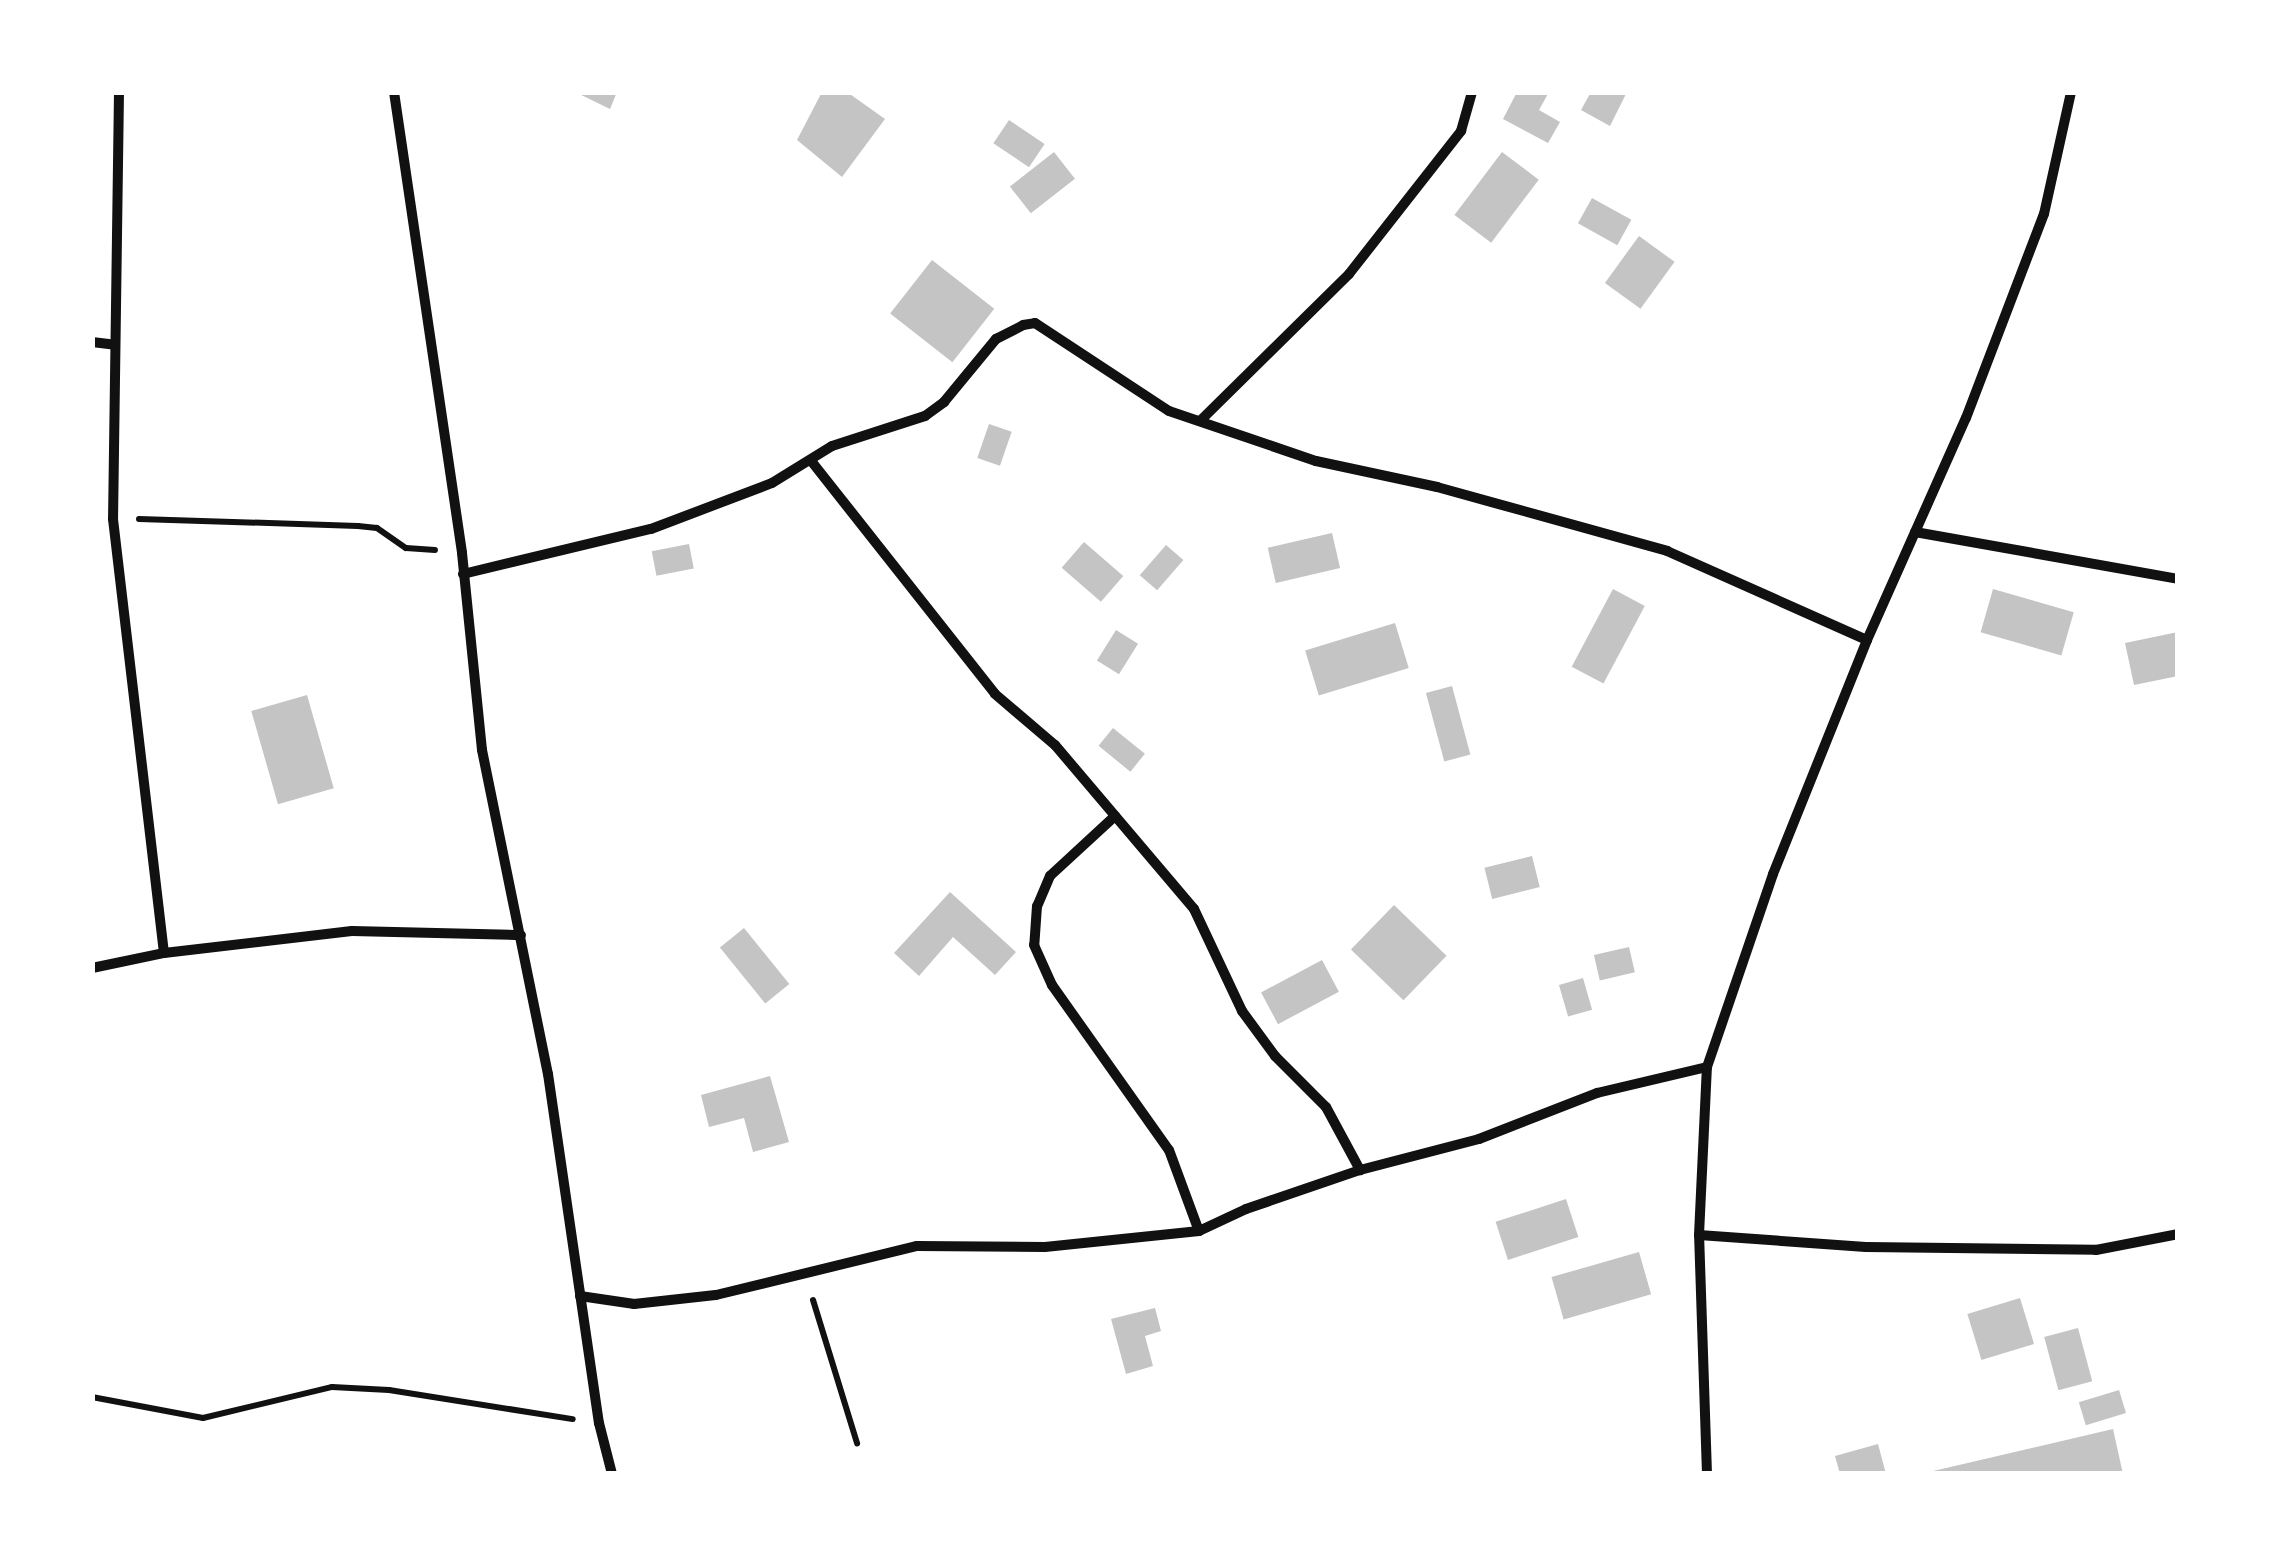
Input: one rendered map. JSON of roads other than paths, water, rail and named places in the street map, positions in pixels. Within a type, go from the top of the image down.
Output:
[{"type":"street","points":[[118,92],[112,518],[164,953]]},
{"type":"street","points":[[394,92],[462,553],[482,750],[548,1074],[600,1423],[612,1474]]},
{"type":"street","points":[[1201,420],[1350,274],[1461,131],[1472,92]]},
{"type":"street","points":[[1707,1474],[1700,1235],[1707,1067],[1773,874],[1868,640],[1966,418],[2044,214],[2071,92]]},
{"type":"street","points":[[463,574],[651,529],[723,504],[812,462],[832,446],[925,416],[944,402],[996,339],[1023,324],[1035,324],[1169,411],[1316,461],[1437,487],[1667,551],[1868,640]]},
{"type":"street","points":[[92,342],[115,345]]},
{"type":"street","points":[[812,462],[995,694],[1056,745],[1194,909],[1242,1011],[1275,1056],[1326,1107],[1360,1170]]},
{"type":"street","points":[[1915,532],[2178,579]]},
{"type":"street","points":[[1115,816],[1050,876],[1038,906],[1034,945],[1052,985],[1169,1150],[1200,1231]]},
{"type":"street","points":[[92,968],[164,953],[352,932],[521,935]]},
{"type":"street","points":[[580,1296],[634,1304],[716,1294],[917,1246],[1046,1247],[1200,1231],[1246,1209],[1360,1170],[1479,1139],[1597,1093],[1707,1067]]},
{"type":"street","points":[[1700,1235],[1866,1247],[2096,1250],[2178,1234]]}]
